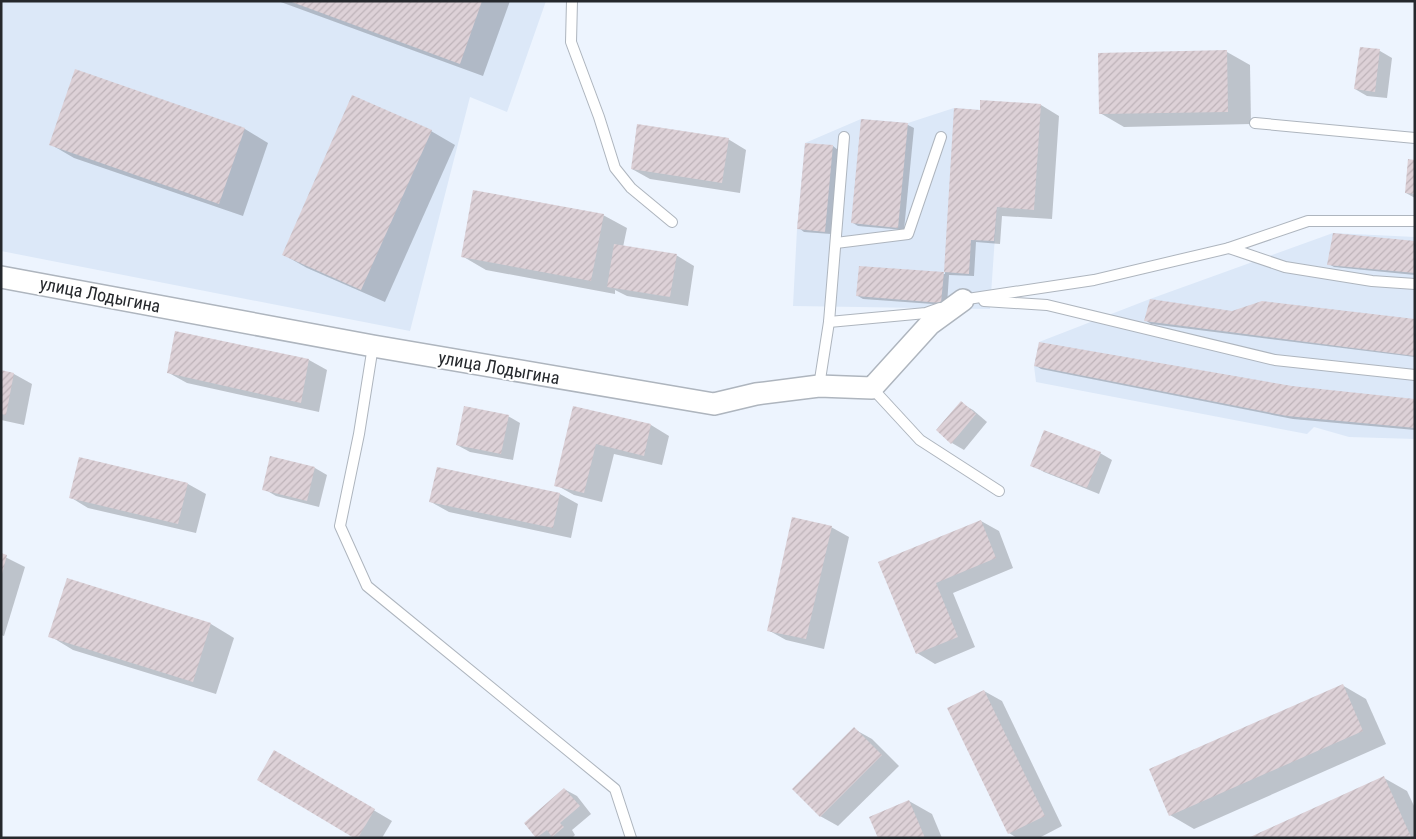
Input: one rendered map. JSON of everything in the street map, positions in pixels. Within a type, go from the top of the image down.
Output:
[{"type":"street","name":"улица Лодыгина","points":[[1,277],[373,346],[714,404],[756,394],[819,386],[872,388]]},
{"type":"street","points":[[872,388],[930,324],[963,300]]},
{"type":"lane","points":[[572,1],[571,42],[616,168],[631,188],[672,222]]},
{"type":"lane","points":[[1255,122],[1415,138]]},
{"type":"lane","points":[[819,386],[829,322],[844,137]]},
{"type":"lane","points":[[836,243],[908,234],[941,137]]},
{"type":"lane","points":[[829,322],[926,313],[963,300],[1094,280],[1229,248],[1308,221],[1415,221]]},
{"type":"lane","points":[[1229,248],[1285,267],[1372,281],[1415,284]]},
{"type":"lane","points":[[963,300],[1047,305],[1276,360],[1415,375]]},
{"type":"lane","points":[[373,346],[359,434],[340,526],[366,586],[615,789],[630,838]]},
{"type":"lane","points":[[872,388],[920,440],[1000,491]]},
{"type":"shaded area","points":[[1,1],[546,1],[507,112],[470,97],[410,331],[1,251]]},
{"type":"shaded area","points":[[954,108],[980,110],[973,205],[997,207],[990,309],[793,306],[797,229],[805,143],[861,119],[908,123]]},
{"type":"shaded area","points":[[1333,233],[1415,237],[1415,439],[1349,437],[1314,427],[1307,434],[1036,382],[1034,366],[1039,342],[1150,299]]},
{"type":"building","points":[[289,1],[482,1],[460,64]]},
{"type":"building","points":[[1360,47],[1380,49],[1375,92],[1354,89]]},
{"type":"building","points":[[1227,50],[1228,112],[1099,114],[1098,53]]},
{"type":"building","points":[[75,69],[245,128],[219,204],[49,145]]},
{"type":"building","points":[[352,95],[432,130],[361,290],[282,255]]},
{"type":"building","points":[[980,100],[1041,104],[1034,210],[997,207],[994,241],[971,240],[969,274],[944,272],[954,108],[980,110]]},
{"type":"building","points":[[861,119],[908,123],[898,228],[851,223]]},
{"type":"building","points":[[637,124],[729,138],[722,183],[631,169]]},
{"type":"building","points":[[805,143],[833,145],[825,232],[797,229]]},
{"type":"building","points":[[1408,159],[1415,160],[1415,194],[1405,193]]},
{"type":"building","points":[[473,190],[604,214],[591,281],[461,257]]},
{"type":"building","points":[[1333,233],[1415,241],[1415,273],[1327,265]]},
{"type":"building","points":[[614,244],[677,254],[670,297],[607,287]]},
{"type":"building","points":[[859,266],[944,272],[941,303],[856,296]]},
{"type":"building","points":[[1150,299],[1232,311],[1262,301],[1415,319],[1415,356],[1144,321]]},
{"type":"building","points":[[175,331],[309,359],[301,403],[167,373]]},
{"type":"building","points":[[1039,342],[1292,386],[1415,399],[1415,428],[1287,416],[1034,366]]},
{"type":"building","points":[[1,370],[14,373],[6,415],[1,414]]},
{"type":"building","points":[[961,401],[976,414],[951,444],[936,430]]},
{"type":"building","points":[[464,406],[509,415],[501,454],[456,445]]},
{"type":"building","points":[[573,406],[651,424],[644,456],[596,444],[584,493],[554,486]]},
{"type":"building","points":[[1044,430],[1101,452],[1087,488],[1030,466]]},
{"type":"building","points":[[270,456],[315,467],[307,501],[262,490]]},
{"type":"building","points":[[79,457],[188,483],[178,524],[69,498]]},
{"type":"building","points":[[437,467],[560,493],[553,528],[429,502]]},
{"type":"building","points":[[792,517],[832,526],[806,639],[767,631]]},
{"type":"building","points":[[981,520],[996,558],[936,583],[958,637],[916,654],[878,562]]},
{"type":"building","points":[[1,553],[7,555],[2,574],[1,574]]},
{"type":"building","points":[[67,578],[211,623],[193,682],[48,637]]},
{"type":"building","points":[[1343,684],[1363,731],[1169,816],[1149,769]]},
{"type":"building","points":[[984,690],[1045,816],[1008,834],[947,708]]},
{"type":"building","points":[[854,727],[882,755],[820,817],[792,789]]},
{"type":"building","points":[[274,750],[375,809],[358,838],[354,838],[257,780]]},
{"type":"building","points":[[1384,776],[1410,838],[1248,838]]},
{"type":"building","points":[[564,788],[580,806],[560,823],[564,827],[552,837],[547,830],[536,838],[524,823]]},
{"type":"building","points":[[909,800],[925,838],[878,838],[869,817]]}]
